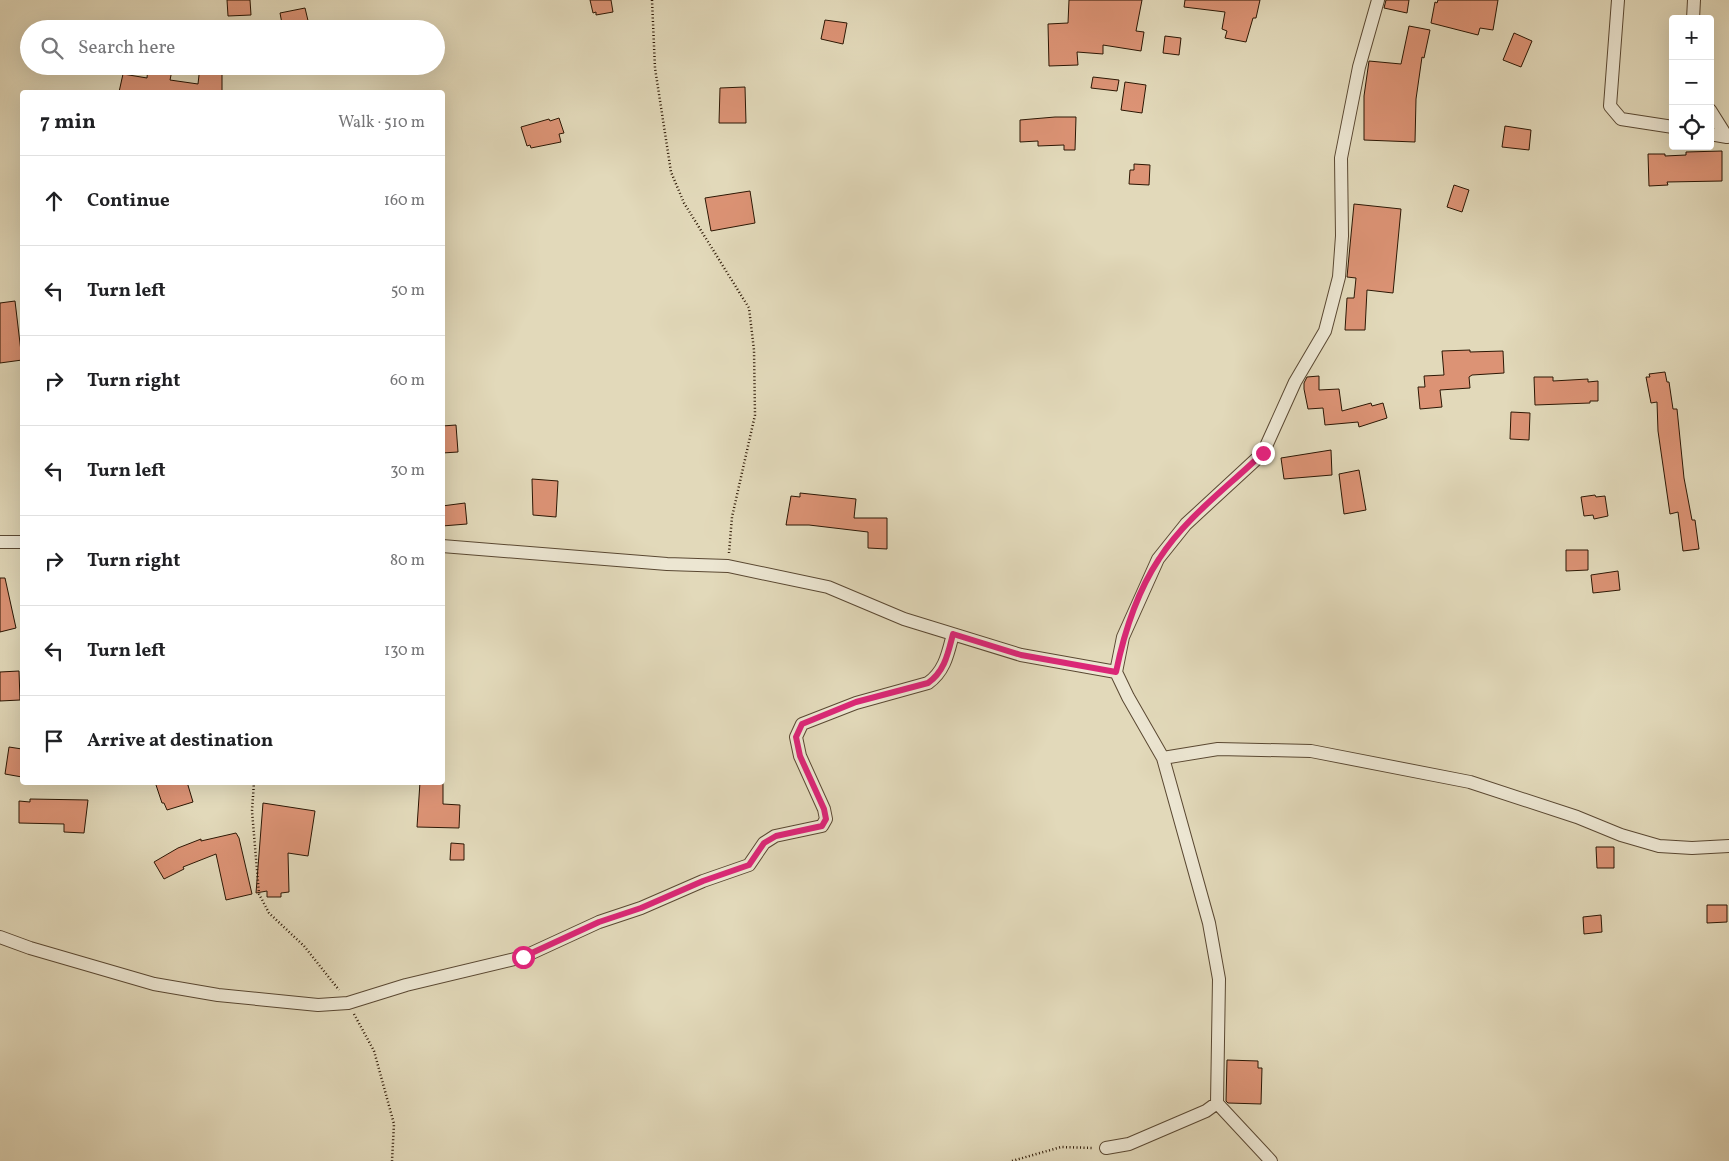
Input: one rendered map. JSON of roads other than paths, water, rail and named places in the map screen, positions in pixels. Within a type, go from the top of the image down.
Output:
[{"type":"street","points":[[1271,1161],[1217,1104],[1219,979],[1209,923],[1163,758],[1116,672],[1123,637],[1158,559],[1186,524],[1263,453],[1295,382],[1325,332],[1338,277],[1342,236],[1341,158],[1359,67],[1378,0]]},
{"type":"street","points":[[1618,0],[1610,106],[1621,119],[1669,127]]},
{"type":"street","points":[[1693,15],[1694,0]]},
{"type":"street","points":[[1714,116],[1727,137],[1714,135]]},
{"type":"street","points":[[0,542],[20,542]]},
{"type":"street","points":[[445,546],[667,564],[728,566],[828,587],[904,619],[1021,655],[1116,672]]},
{"type":"street","points":[[0,937],[30,948],[154,984],[218,995],[318,1005],[348,1003],[406,985],[523,957],[599,922],[641,908],[703,881],[749,865],[764,843],[776,836],[822,826],[826,819],[824,809],[800,756],[796,737],[802,724],[856,702],[928,683],[938,676],[945,663],[953,634]]},
{"type":"street","points":[[1163,758],[1218,749],[1310,751],[1470,782],[1577,817],[1621,835],[1659,846],[1692,848],[1729,846]]},
{"type":"street","points":[[1106,1148],[1129,1144],[1217,1104]]}]
